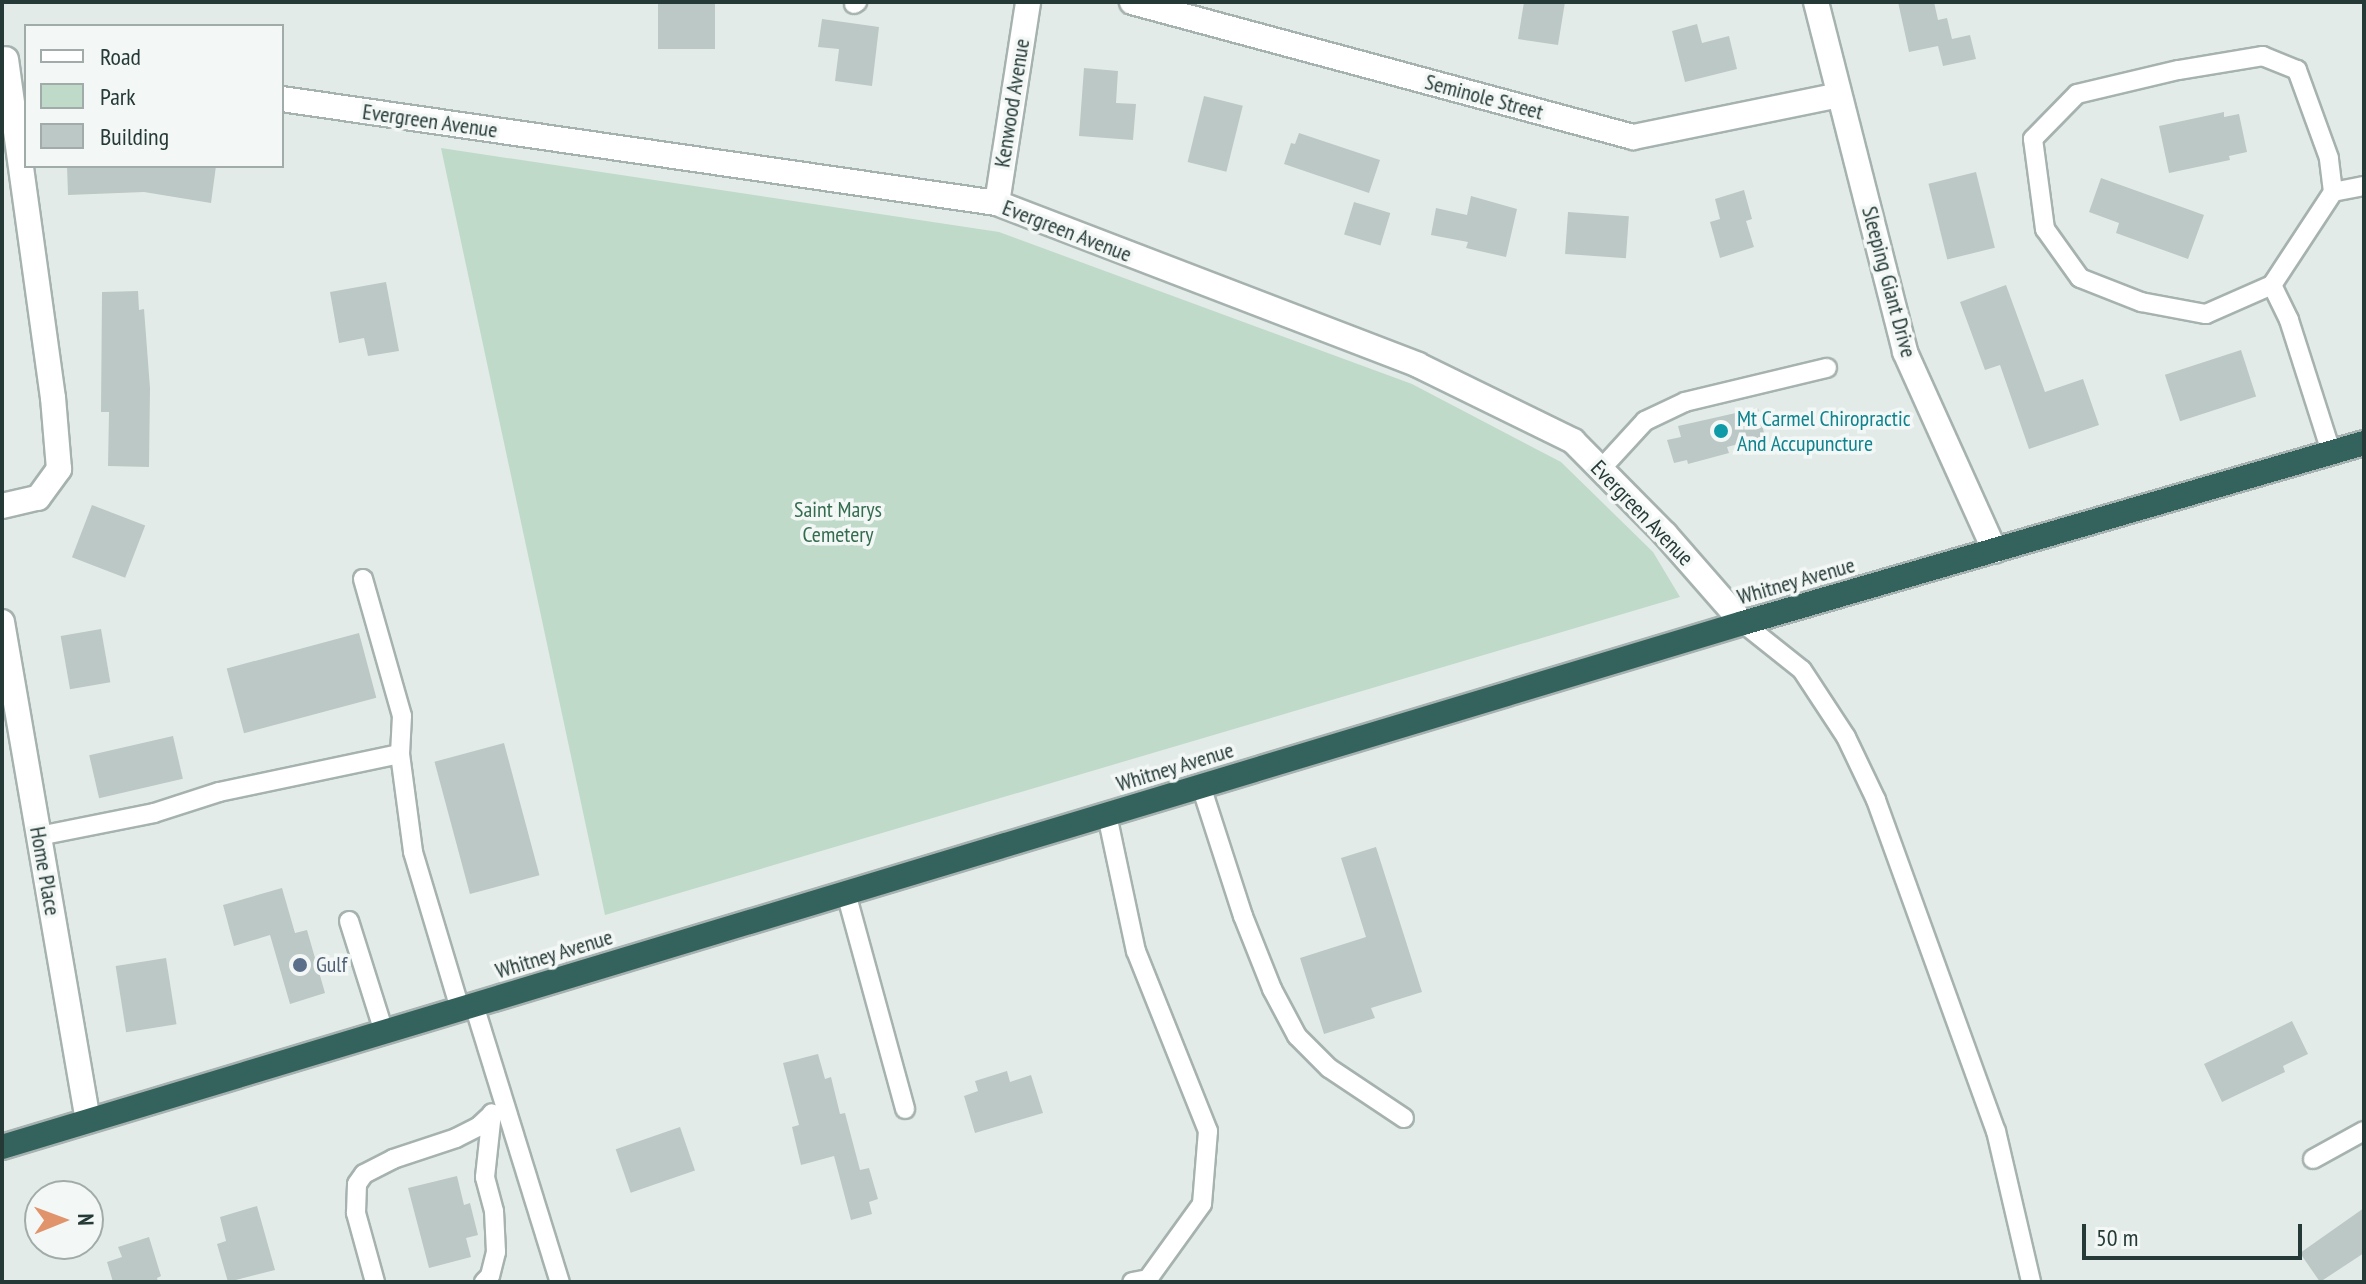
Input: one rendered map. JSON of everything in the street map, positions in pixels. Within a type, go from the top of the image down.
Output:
[{"type":"highway","name":"Whitney Avenue","points":[[2,1147],[1743,623],[2364,443]]},
{"type":"street","name":"Kenwood Avenue","points":[[997,203],[1028,2]]},
{"type":"street","name":"Seminole Street","points":[[1132,2],[1633,137],[1839,95]]},
{"type":"street","name":"Sleeping Giant Drive","points":[[1816,2],[1905,352],[1995,551]]},
{"type":"street","points":[[11,60],[24,165]]},
{"type":"street","name":"Evergreen Avenue","points":[[284,99],[997,203],[1418,365],[1573,441],[1665,534],[1743,623]]},
{"type":"street","points":[[2,506],[38,498],[59,469],[24,168]]},
{"type":"street","name":"Home Place","points":[[2,622],[88,1121]]},
{"type":"lane","points":[[2263,56],[2297,70],[2329,158],[2333,192],[2272,285],[2206,314],[2141,302],[2080,278],[2045,229],[2033,139],[2077,94],[2178,70],[2263,56]]},
{"type":"lane","points":[[2333,192],[2364,186]]},
{"type":"lane","points":[[2272,285],[2289,320],[2331,452]]},
{"type":"lane","points":[[1601,469],[1645,421],[1685,402],[1827,368]]},
{"type":"lane","points":[[363,579],[402,716],[400,754],[413,852],[467,1007],[501,1092],[560,1282]]},
{"type":"lane","points":[[1743,623],[1802,670],[1846,737],[1876,800],[1996,1131],[2031,1282]]},
{"type":"lane","points":[[39,836],[154,813],[246,786],[400,754]]},
{"type":"lane","points":[[1201,786],[1243,916],[1272,989],[1297,1036],[1329,1068],[1404,1118]]},
{"type":"lane","points":[[1107,815],[1136,951],[1208,1131],[1202,1204],[1148,1279],[1132,1282]]},
{"type":"lane","points":[[846,893],[905,1109]]},
{"type":"lane","points":[[349,921],[384,1032]]},
{"type":"lane","points":[[484,1282],[490,1276],[496,1252],[494,1211],[485,1177],[491,1115],[501,1092]]},
{"type":"lane","points":[[375,1282],[356,1213],[357,1184],[364,1174],[393,1159],[456,1138],[478,1127],[491,1115]]},
{"type":"lane","points":[[2313,1159],[2364,1131]]},
{"type":"green space","name":"Saint Marys Cemetery","points":[[441,148],[999,232],[1412,384],[1561,462],[1653,552],[1680,597],[605,915]]},
{"type":"building","points":[[658,2],[715,2],[715,49],[658,49]]},
{"type":"building","points":[[1524,2],[1565,2],[1558,45],[1518,39]]},
{"type":"building","points":[[1898,2],[1934,2],[1938,20],[1947,18],[1952,39],[1970,35],[1976,59],[1943,66],[1938,46],[1909,52]]},
{"type":"building","points":[[822,19],[879,27],[872,86],[835,81],[839,49],[818,47]]},
{"type":"building","points":[[1697,24],[1702,43],[1729,36],[1737,69],[1685,82],[1672,31]]},
{"type":"building","points":[[1084,68],[1118,71],[1116,103],[1136,104],[1133,140],[1079,136]]},
{"type":"building","points":[[1204,96],[1243,106],[1226,172],[1188,162]]},
{"type":"building","points":[[2224,112],[2224,117],[2239,114],[2247,152],[2229,156],[2230,160],[2169,173],[2159,126]]},
{"type":"building","points":[[1299,133],[1380,160],[1369,193],[1284,164],[1291,143],[1295,144]]},
{"type":"building","points":[[67,168],[216,168],[211,203],[144,192],[68,195]]},
{"type":"building","points":[[1976,172],[1995,248],[1947,260],[1928,184]]},
{"type":"building","points":[[2101,178],[2204,215],[2188,259],[2116,233],[2119,223],[2089,212]]},
{"type":"building","points":[[1744,190],[1752,219],[1746,221],[1754,247],[1720,258],[1710,222],[1720,219],[1715,199]]},
{"type":"building","points":[[1471,196],[1517,209],[1506,257],[1466,248],[1468,242],[1431,235],[1436,208],[1467,215]]},
{"type":"building","points":[[1354,202],[1390,213],[1380,246],[1344,235]]},
{"type":"building","points":[[1568,212],[1629,216],[1626,258],[1565,254]]},
{"type":"building","points":[[386,282],[399,351],[368,356],[364,338],[339,343],[330,292]]},
{"type":"building","points":[[2006,285],[2045,392],[2083,379],[2099,425],[2029,449],[2000,365],[1985,370],[1960,302]]},
{"type":"building","points":[[138,291],[139,310],[144,309],[150,388],[149,467],[108,466],[109,412],[101,412],[102,292]]},
{"type":"building","points":[[2241,350],[2256,397],[2180,421],[2165,375]]},
{"type":"building","name":"Mt Carmel Chiropractic And Accupuncture","points":[[1758,408],[1765,437],[1727,447],[1729,453],[1688,464],[1687,460],[1674,463],[1667,440],[1681,437],[1678,426]]},
{"type":"building","points":[[92,505],[145,525],[125,578],[72,557]]},
{"type":"building","points":[[101,629],[110,682],[70,689],[61,636]]},
{"type":"building","points":[[359,633],[376,698],[244,733],[227,668]]},
{"type":"building","points":[[173,736],[183,779],[99,798],[89,755]]},
{"type":"building","points":[[504,743],[539,875],[470,894],[434,762]]},
{"type":"building","points":[[1376,847],[1422,992],[1371,1008],[1375,1018],[1324,1034],[1300,958],[1366,937],[1341,858]]},
{"type":"building","points":[[282,888],[295,933],[307,930],[325,993],[290,1004],[270,935],[234,946],[223,905]]},
{"type":"building","points":[[166,958],[176,1024],[126,1032],[116,966]]},
{"type":"building","points":[[2292,1021],[2308,1054],[2283,1066],[2285,1072],[2222,1102],[2204,1064]]},
{"type":"building","points":[[818,1054],[825,1079],[831,1077],[840,1114],[845,1113],[860,1170],[869,1168],[878,1199],[869,1202],[872,1214],[851,1220],[834,1156],[801,1165],[792,1127],[799,1125],[783,1063]]},
{"type":"building","points":[[1007,1071],[1010,1082],[1031,1075],[1043,1113],[975,1133],[964,1096],[978,1091],[975,1081]]},
{"type":"building","points":[[680,1127],[695,1170],[631,1193],[616,1149]]},
{"type":"building","points":[[457,1176],[464,1205],[470,1203],[478,1235],[466,1238],[471,1257],[429,1268],[408,1188]]},
{"type":"building","points":[[257,1206],[275,1270],[228,1282],[217,1244],[226,1241],[220,1217]]},
{"type":"building","points":[[2364,1208],[2364,1253],[2320,1282],[2300,1253]]},
{"type":"building","points":[[149,1237],[161,1276],[157,1278],[158,1282],[113,1282],[107,1262],[122,1257],[118,1247]]},
{"type":"place","name":"Mt Carmel Chiropractic And Accupuncture","points":[[1721,431]]},
{"type":"place","name":"Gulf","points":[[300,965]]}]
